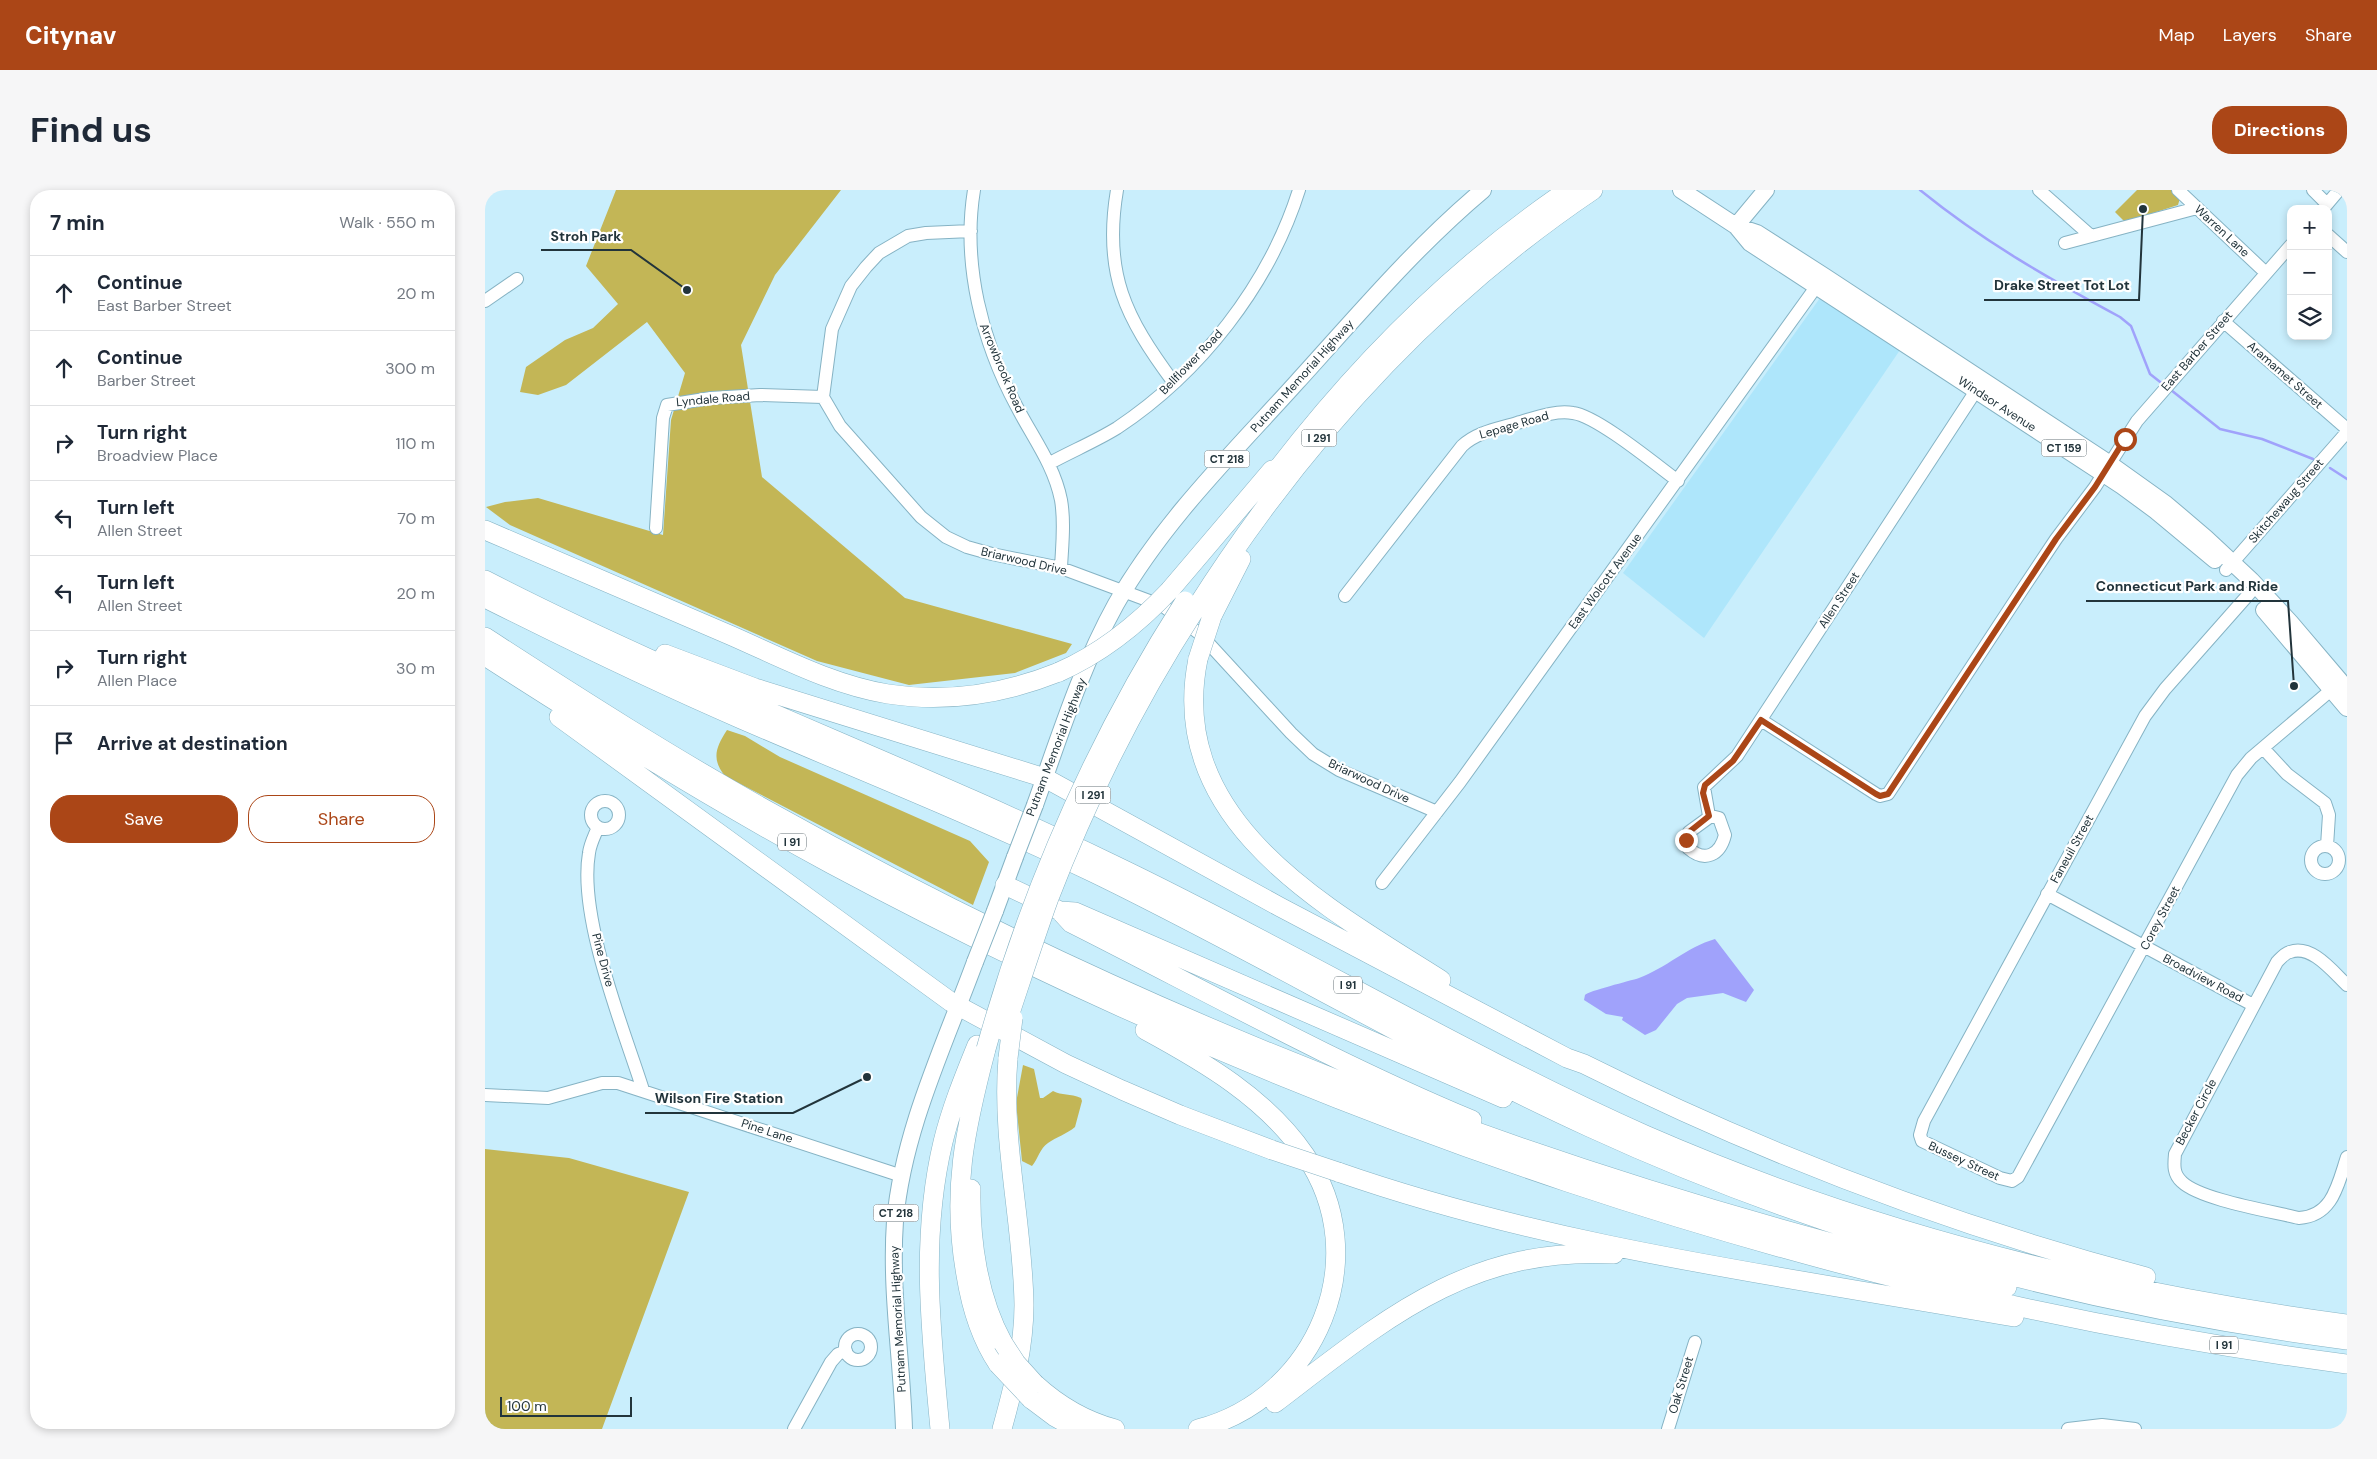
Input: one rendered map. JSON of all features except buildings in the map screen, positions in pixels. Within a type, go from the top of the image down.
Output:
[{"type":"highway","name":"I 291","points":[[992,1052],[1007,977],[1042,881],[1084,783],[1139,675],[1184,600],[1252,524],[1313,435],[1369,361],[1431,299],[1492,246],[1568,190]]},
{"type":"highway","name":"I 291","points":[[1313,435],[1450,300],[1513,247],[1593,190]]},
{"type":"highway","points":[[485,530],[806,668],[872,691],[921,697],[973,695],[1022,686],[1082,662],[1113,642],[1142,618],[1184,600],[1281,458],[1313,435]]},
{"type":"highway","points":[[1313,435],[1247,548],[1212,616],[1198,659],[1194,685],[1194,714],[1202,759],[1212,783],[1226,808],[1259,849],[1296,882],[1370,934],[1452,987],[1584,1064]]},
{"type":"highway","name":"I 91","points":[[485,580],[694,681],[966,796],[1104,860],[1247,932],[1505,1069],[1693,1155],[1837,1208],[1964,1246],[2091,1278],[2240,1308],[2347,1324]]},
{"type":"highway","points":[[485,598],[688,696],[1070,862],[1235,944],[1494,1081],[1564,1116],[1661,1158],[1809,1215],[1974,1265],[2179,1312],[2347,1340]]},
{"type":"highway","name":"I 291","points":[[992,1052],[1016,995],[1049,898],[1093,795],[1143,696],[1184,600]]},
{"type":"highway","points":[[558,616],[613,633],[755,688],[1045,778],[1469,1008],[1567,1058],[1584,1064],[1731,1134],[1885,1196],[2000,1235],[2181,1287],[2240,1308]]},
{"type":"highway","points":[[485,637],[641,736],[775,815],[926,895],[1111,985],[1254,1048],[1422,1114],[1608,1178],[1727,1215],[1866,1252],[2050,1296],[2199,1325],[2347,1349]]},
{"type":"highway","name":"I 91","points":[[485,656],[644,756],[811,852],[925,912],[1190,1038],[1301,1084],[1447,1140],[1572,1183],[1713,1227],[1889,1275],[1991,1300],[2102,1323],[2265,1352],[2347,1364]]},
{"type":"highway","points":[[508,671],[555,714],[892,962],[959,1007],[1122,1090],[1180,1115],[1272,1150],[1338,1172],[1484,1215],[1598,1242],[2059,1325],[2102,1323]]},
{"type":"highway","points":[[1005,885],[1060,911],[1071,922],[1380,1079],[1519,1139],[1727,1215]]},
{"type":"highway","points":[[1060,911],[1075,912],[1532,1111],[1619,1146],[1661,1158]]},
{"type":"highway","points":[[1089,991],[1124,1018],[1203,1063],[1241,1090],[1269,1114],[1305,1155],[1321,1183],[1330,1210],[1335,1243],[1332,1285],[1324,1317],[1309,1348],[1290,1374],[1264,1398],[1229,1419],[1198,1429]]},
{"type":"highway","points":[[992,1052],[977,1134],[971,1193],[975,1244],[982,1286],[991,1317],[1003,1343],[1033,1392],[1055,1400],[1075,1413],[1115,1429]]},
{"type":"highway","points":[[992,1052],[963,1148],[960,1178],[959,1215],[963,1261],[972,1303],[982,1333],[998,1364],[1033,1392],[1055,1417],[1077,1429]]},
{"type":"highway","points":[[940,1429],[929,1297],[931,1214],[947,1130],[992,1052]]},
{"type":"highway","points":[[992,1052],[1007,1109],[1024,1306],[1017,1369],[1002,1429]]},
{"type":"highway","points":[[1232,1429],[1269,1407],[1406,1307],[1435,1291],[1473,1274],[1517,1261],[1562,1254],[1611,1254],[1687,1259]]},
{"type":"main road","name":"Putnam Memorial Highway","points":[[904,1429],[894,1257],[897,1208],[902,1176],[919,1111],[1089,661],[1124,591],[1157,542],[1204,485],[1415,253],[1483,190]]},
{"type":"main road","name":"Windsor Avenue","points":[[1681,190],[1736,226],[1750,243],[1820,281],[2107,469],[2156,511],[2229,566],[2340,687],[2347,708]]},
{"type":"main road","points":[[1736,226],[1767,190]]},
{"type":"street","name":"Arrowbrook Road","points":[[974,190],[971,231],[974,281],[986,335],[1017,408],[1050,463],[1061,499],[1064,524],[1061,568]]},
{"type":"street","points":[[1117,190],[1112,246],[1117,281],[1128,313],[1145,344],[1174,383]]},
{"type":"street","name":"Bellflower Road","points":[[1050,463],[1116,428],[1174,383],[1201,355],[1227,325],[1257,282],[1280,237],[1299,190]]},
{"type":"street","points":[[2039,190],[2091,236]]},
{"type":"street","name":"Warren Lane","points":[[2178,190],[2266,273]]},
{"type":"street","points":[[2313,190],[2324,205]]},
{"type":"street","points":[[2326,205],[2339,190]]},
{"type":"street","points":[[2065,243],[2197,208]]},
{"type":"street","points":[[823,397],[832,329],[851,286],[866,267],[879,253],[908,236],[971,231]]},
{"type":"street","points":[[2332,239],[2347,252]]},
{"type":"street","name":"East Barber Street","points":[[1761,720],[1876,794],[1884,796],[1891,791],[2022,590],[2107,469],[2134,426],[2167,385],[2287,249]]},
{"type":"street","points":[[485,301],[517,279]]},
{"type":"street","name":"East Wolcott Avenue","points":[[1383,882],[1437,812],[1678,481],[1820,281]]},
{"type":"street","name":"Aramamet Street","points":[[2223,321],[2347,430]]},
{"type":"street","name":"Allen Street","points":[[1709,816],[1703,793],[1705,785],[1733,761],[1979,386]]},
{"type":"street","name":"Lyndale Road","points":[[656,528],[663,418],[667,405],[681,401],[730,397],[823,397]]},
{"type":"street","name":"Briarwood Drive","points":[[823,397],[840,426],[931,526],[967,547],[1061,568],[1163,606],[1188,624],[1212,646],[1291,733],[1319,758],[1355,777],[1437,812]]},
{"type":"street","name":"Lepage Road","points":[[1345,596],[1462,446],[1485,432],[1551,414],[1563,412],[1583,415],[1599,424],[1678,481]]},
{"type":"street","name":"Skitchewaug Street","points":[[2229,566],[2347,430]]},
{"type":"street","name":"Faneuil Street","points":[[1920,1135],[1924,1121],[2149,710],[2253,590]]},
{"type":"street","name":"Corey Street","points":[[2012,1180],[2022,1172],[2237,775],[2243,766],[2263,748],[2340,687]]},
{"type":"street","points":[[2263,748],[2287,774],[2325,803],[2329,815],[2327,846]]},
{"type":"street","name":"Pine Drive","points":[[598,827],[589,852],[587,900],[602,960],[643,1090]]},
{"type":"street","name":"Broadview Road","points":[[2047,894],[2253,1005]]},
{"type":"street","name":"Becker Circle","points":[[2347,985],[2315,956],[2305,952],[2290,952],[2277,962],[2175,1154],[2174,1170],[2181,1181],[2205,1194],[2299,1218],[2311,1217],[2327,1207],[2337,1188],[2347,1157]]},
{"type":"street","name":"Pine Lane","points":[[485,1095],[547,1098],[610,1082],[643,1090],[902,1176]]},
{"type":"street","name":"Bussey Street","points":[[1920,1135],[1922,1141],[1928,1146],[2000,1178],[2012,1180]]},
{"type":"street","name":"Oak Street","points":[[1668,1429],[1695,1342]]},
{"type":"street","points":[[794,1429],[831,1362],[839,1354],[846,1351]]},
{"type":"street","points":[[2068,1429],[2102,1425],[2135,1429]]},
{"type":"shaded area","points":[[616,190],[841,190],[775,275],[741,345],[762,477],[905,598],[1072,644],[1066,653],[1015,673],[909,685],[817,661],[510,525],[486,507],[505,502],[538,498],[663,535],[671,420],[685,373],[647,322],[566,385],[538,395],[520,392],[526,367],[565,340],[593,328],[618,304],[586,266]]},
{"type":"shaded area","points":[[2137,190],[2171,190],[2180,198],[2178,205],[2125,222],[2115,212]]},
{"type":"shaded area","points":[[1820,298],[1900,350],[1704,638],[1623,573]]},
{"type":"shaded area","points":[[727,730],[745,736],[780,757],[970,841],[989,862],[973,905],[725,776],[718,764],[717,753],[720,742]]},
{"type":"shaded area","points":[[1023,1065],[1034,1069],[1040,1098],[1053,1091],[1060,1094],[1077,1096],[1082,1101],[1075,1127],[1045,1145],[1032,1166],[1022,1161],[1016,1103]]},
{"type":"shaded area","points":[[485,1149],[569,1158],[689,1192],[602,1429],[485,1429]]},
{"type":"water","points":[[1715,939],[1754,990],[1746,1002],[1723,993],[1687,998],[1677,1004],[1656,1030],[1645,1035],[1622,1020],[1623,1017],[1606,1014],[1584,1000],[1585,995],[1588,993],[1649,974],[1695,947]]},
{"type":"waterway","points":[[1920,190],[1992,243],[2120,317],[2131,326],[2150,374],[2164,385]]},
{"type":"waterway","points":[[2171,390],[2220,429],[2262,439],[2313,459]]},
{"type":"waterway","points":[[2330,468],[2347,479]]},
{"type":"place","name":"Drake Street Tot Lot","points":[[2143,209]]},
{"type":"place","name":"Stroh Park","points":[[687,290]]},
{"type":"place","name":"Connecticut Park and Ride","points":[[2294,686]]},
{"type":"place","name":"Wilson Fire Station","points":[[867,1077]]},
{"type":"route","points":[[1686,840],[1689,832],[1709,816],[1703,793],[1705,785],[1733,761],[1761,720],[1876,794],[1884,796],[1888,794],[2056,539],[2095,487],[2125,439]]}]
